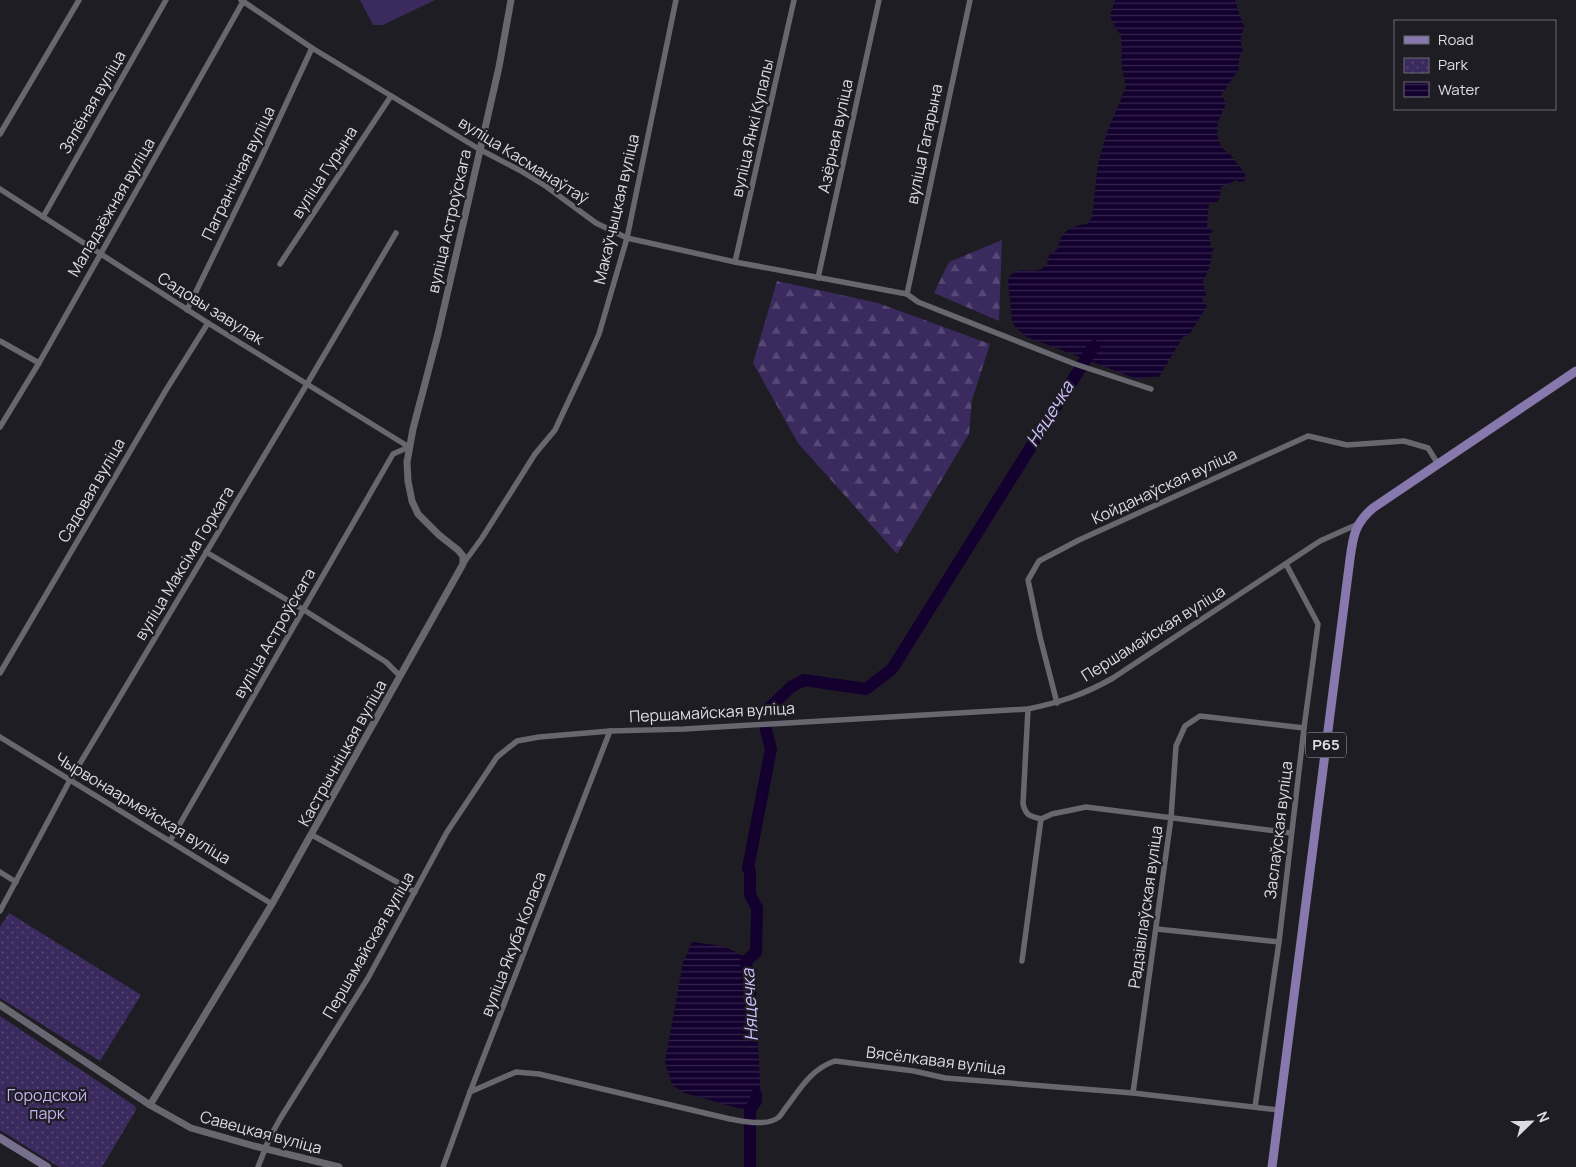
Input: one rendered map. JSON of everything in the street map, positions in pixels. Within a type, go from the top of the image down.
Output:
[{"type":"main road","name":"Р65","points":[[1272,1167],[1352,540],[1358,524],[1363,516],[1373,508],[1576,371]]},
{"type":"main road","points":[[0,1138],[47,1167]]},
{"type":"street","points":[[0,134],[79,0]]},
{"type":"street","name":"Зялёная вуліца","points":[[43,217],[166,0]]},
{"type":"street","name":"вуліца Касманаўтаў","points":[[243,0],[312,48],[479,149],[521,171],[596,223],[627,238],[735,262],[907,294],[918,302],[1075,364],[1151,389]]},
{"type":"street","name":"Маладзёжная вуліца","points":[[0,427],[38,364],[243,0]]},
{"type":"street","name":"вуліца Астроўскага","points":[[463,564],[463,556],[458,550],[439,535],[418,514],[412,501],[407,462],[499,67],[511,0]]},
{"type":"street","name":"Макаўчыцкая вуліца","points":[[561,418],[598,334],[627,238],[676,0]]},
{"type":"street","name":"вуліца Янкі Купалы","points":[[735,262],[794,0]]},
{"type":"street","name":"Азёрная вуліца","points":[[818,278],[878,0]]},
{"type":"street","name":"вуліца Гагарына","points":[[907,294],[970,0]]},
{"type":"street","name":"Пагранічная вуліца","points":[[187,310],[312,48]]},
{"type":"street","name":"вуліца Гурына","points":[[280,264],[391,96]]},
{"type":"street","name":"Садовы завулак","points":[[0,189],[208,324],[409,447]]},
{"type":"street","name":"вуліца Максіма Горкага","points":[[0,910],[70,780],[396,232]]},
{"type":"street","name":"Садовая вуліца","points":[[0,673],[161,398],[208,324]]},
{"type":"street","points":[[0,342],[38,364]]},
{"type":"street","name":"Кастрычніцкая вуліца","points":[[150,1105],[312,835],[463,564],[482,538],[522,473],[555,430],[561,418]]},
{"type":"street","name":"Койданаўская вуліца","points":[[1057,703],[1028,580],[1039,561],[1308,436],[1347,445],[1404,441],[1428,448],[1438,464]]},
{"type":"street","name":"вуліца Астроўскага","points":[[170,840],[393,454],[409,447]]},
{"type":"street","name":"Першамайская вуліца","points":[[258,1167],[280,1118],[368,978],[447,832],[497,757],[517,741],[539,737],[610,731],[684,729],[1028,709],[1057,703],[1094,689],[1113,678],[1320,541],[1358,524]]},
{"type":"street","points":[[206,552],[304,610],[386,662],[400,676]]},
{"type":"street","name":"Заслаўская вуліца","points":[[1255,1107],[1279,942],[1318,624],[1286,564]]},
{"type":"street","points":[[1028,709],[1022,804],[1024,811],[1028,814],[1041,819],[1052,814],[1086,807],[1292,834]]},
{"type":"street","name":"Радзівілаўская вуліца","points":[[1133,1094],[1171,818],[1176,746],[1185,726],[1200,716],[1304,728]]},
{"type":"street","name":"вуліца Якуба Коласа","points":[[443,1167],[470,1092],[610,731]]},
{"type":"street","name":"Чырвонаармейская вуліца","points":[[0,737],[272,904]]},
{"type":"street","points":[[1022,961],[1041,819]]},
{"type":"street","points":[[312,835],[415,892]]},
{"type":"street","points":[[0,872],[16,882]]},
{"type":"street","points":[[1157,929],[1279,942]]},
{"type":"street","name":"Савецкая вуліца","points":[[0,1005],[150,1105],[191,1128],[339,1167]]},
{"type":"street","name":"Вясёлкавая вуліца","points":[[470,1092],[516,1072],[539,1074],[730,1119],[754,1122],[768,1121],[779,1118],[815,1071],[835,1061],[914,1071],[945,1078],[1133,1094],[1279,1110]]},
{"type":"green space","points":[[360,0],[435,0],[383,25],[373,25]]},
{"type":"green space","points":[[1002,240],[999,321],[934,293],[949,262]]},
{"type":"green space","points":[[777,281],[878,303],[990,344],[972,400],[969,434],[897,554],[798,443],[753,363]]},
{"type":"green space","points":[[9,913],[141,995],[100,1061],[0,998],[0,927]]},
{"type":"green space","name":"Городской парк","points":[[0,1016],[135,1106],[136,1110],[102,1167],[59,1167],[0,1130]]},
{"type":"water","points":[[1115,0],[1235,0],[1245,27],[1241,38],[1243,49],[1239,58],[1239,69],[1221,95],[1226,103],[1218,122],[1217,134],[1223,149],[1230,154],[1245,174],[1245,181],[1240,182],[1237,180],[1221,187],[1218,200],[1215,204],[1211,202],[1209,204],[1207,226],[1213,231],[1209,236],[1211,247],[1215,249],[1212,251],[1210,266],[1203,282],[1206,295],[1202,299],[1207,306],[1189,335],[1183,337],[1159,377],[1137,379],[1027,337],[1016,328],[1012,321],[1008,279],[1014,272],[1022,270],[1035,271],[1047,265],[1049,255],[1058,248],[1064,233],[1073,227],[1087,224],[1092,217],[1098,164],[1106,135],[1126,87],[1122,68],[1121,35],[1110,16]]},
{"type":"water","points":[[692,942],[723,946],[742,955],[747,964],[757,969],[756,1000],[761,1103],[748,1111],[685,1093],[672,1085],[665,1062],[683,963]]},
{"type":"waterway","name":"Няцечка","points":[[768,709],[791,687],[804,680],[866,689],[892,669],[1094,346]]},
{"type":"waterway","name":"Няцечка","points":[[748,980],[746,961],[756,952],[757,908],[750,895],[750,872],[748,868],[771,749],[766,730]]},
{"type":"waterway","name":"Няцечка","points":[[750,1167],[750,1110],[756,1101],[756,1095]]}]
